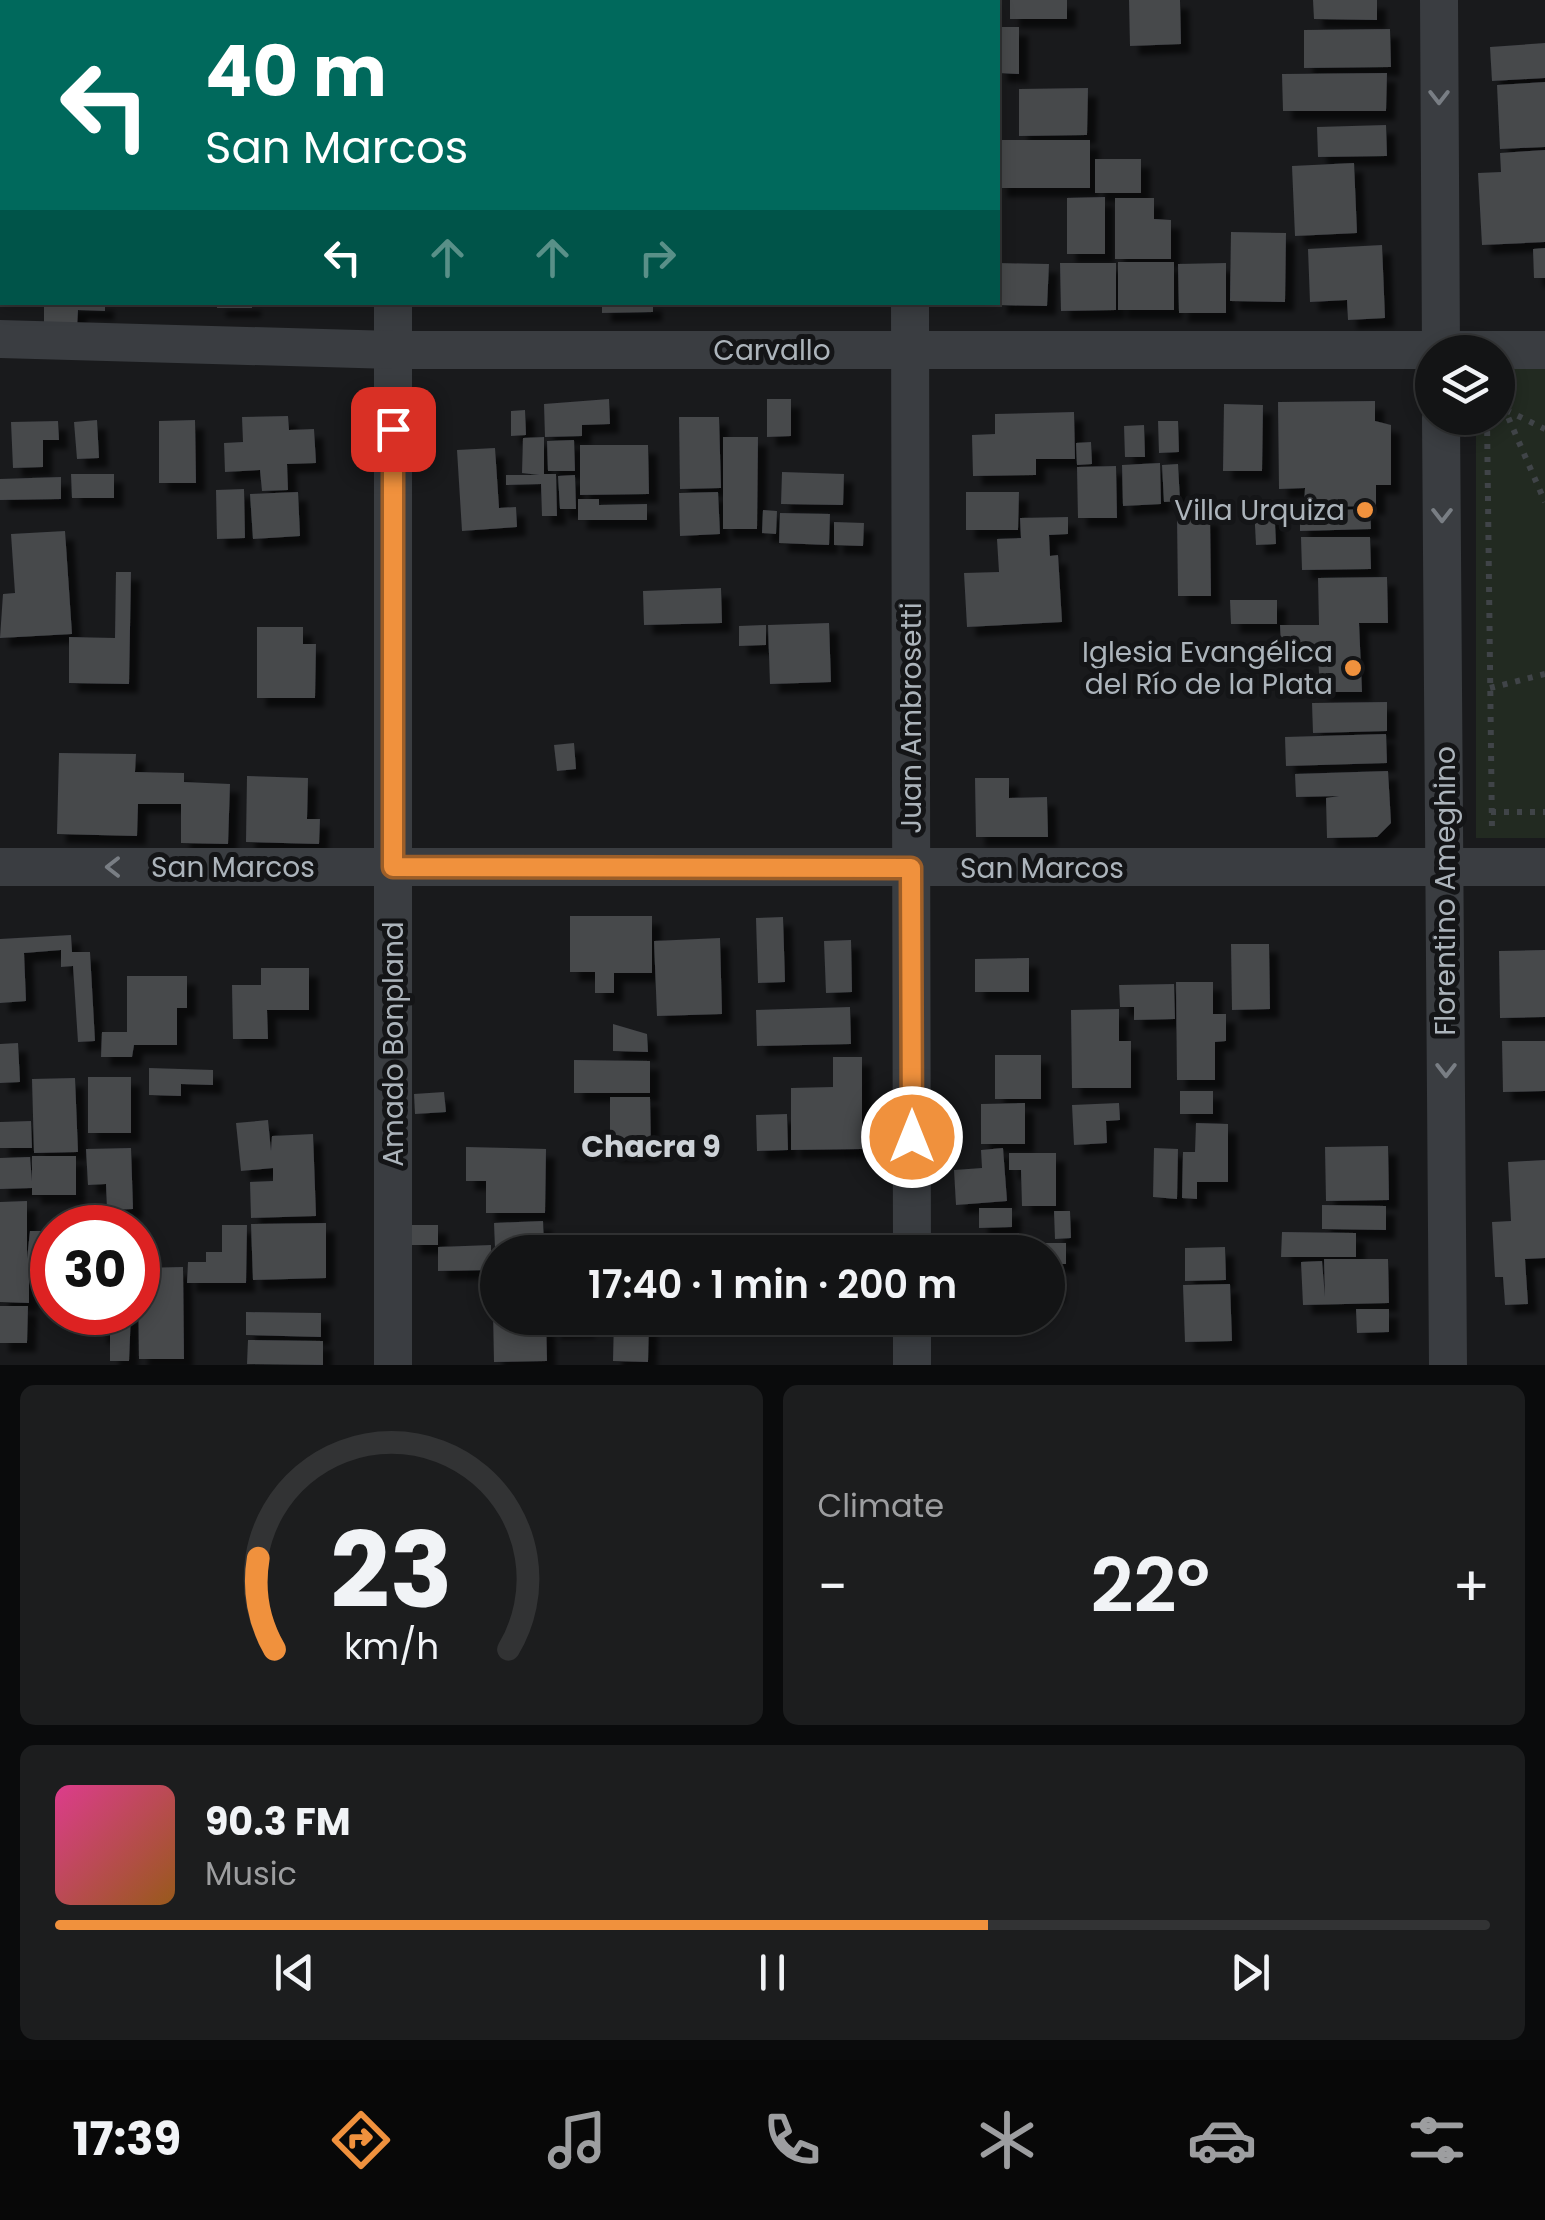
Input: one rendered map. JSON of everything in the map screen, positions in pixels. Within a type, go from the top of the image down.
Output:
[{"type":"street","points":[[1439,0],[1441,335]]},
{"type":"street","name":"Amado Bonpland","points":[[393,305],[394,1365]]},
{"type":"street","name":"Juan Ambrosetti","points":[[910,305],[912,1235]]},
{"type":"street","name":"Carvallo","points":[[0,339],[393,350],[1415,352]]},
{"type":"street","name":"Carvallo","points":[[1515,351],[1545,350]]},
{"type":"street","name":"Florentino Ameghino","points":[[1442,435],[1448,1365]]},
{"type":"street","name":"San Marcos","points":[[0,867],[1545,867]]},
{"type":"street","points":[[912,1335],[912,1365]]},
{"type":"path","points":[[1515,415],[1545,429]]},
{"type":"path","points":[[1515,433],[1545,502]]},
{"type":"path","points":[[1487,435],[1492,812],[1489,867]]},
{"type":"path","points":[[1490,688],[1545,674]]},
{"type":"path","points":[[1476,812],[1545,812]]},
{"type":"shaded area","points":[[1515,355],[1545,355],[1545,838],[1476,838],[1476,435],[1515,435]]},
{"type":"building","points":[[1010,0],[1067,0],[1067,19],[1010,19]]},
{"type":"building","points":[[1129,0],[1180,0],[1181,44],[1130,46]]},
{"type":"building","points":[[1313,0],[1377,0],[1377,20],[1314,19]]},
{"type":"building","points":[[1000,27],[1019,27],[1019,74],[1000,73]]},
{"type":"building","points":[[1390,29],[1391,67],[1304,68],[1304,30]]},
{"type":"building","points":[[1545,43],[1545,78],[1492,81],[1490,47]]},
{"type":"building","points":[[1387,73],[1386,111],[1283,111],[1282,74]]},
{"type":"building","points":[[1545,82],[1545,147],[1500,149],[1497,85]]},
{"type":"building","points":[[1088,88],[1087,135],[1019,136],[1019,89]]},
{"type":"building","points":[[1386,125],[1387,156],[1318,157],[1317,127]]},
{"type":"building","points":[[1000,140],[1090,140],[1090,188],[1000,188]]},
{"type":"building","points":[[1545,150],[1545,242],[1482,245],[1478,173],[1501,172],[1500,153]]},
{"type":"building","points":[[1095,159],[1141,159],[1141,193],[1095,193]]},
{"type":"building","points":[[1354,163],[1357,233],[1295,236],[1292,166]]},
{"type":"building","points":[[1105,197],[1105,254],[1067,254],[1067,198]]},
{"type":"building","points":[[1115,198],[1154,198],[1154,219],[1171,220],[1171,259],[1115,259]]},
{"type":"building","points":[[1231,232],[1286,233],[1285,302],[1230,301]]},
{"type":"building","points":[[1382,245],[1385,318],[1348,320],[1347,300],[1310,302],[1308,249]]},
{"type":"building","points":[[1545,248],[1545,278],[1534,278],[1533,249]]},
{"type":"building","points":[[1118,262],[1174,262],[1174,310],[1118,310]]},
{"type":"building","points":[[1000,263],[1049,264],[1047,306],[998,305]]},
{"type":"building","points":[[1060,263],[1116,263],[1116,310],[1061,311]]},
{"type":"building","points":[[1226,263],[1226,313],[1179,313],[1178,264]]},
{"type":"building","points":[[44,305],[105,305],[105,311],[78,310],[77,327],[44,327]]},
{"type":"building","points":[[217,305],[252,305],[252,308]]},
{"type":"building","points":[[602,305],[653,305],[653,312],[602,313]]},
{"type":"building","points":[[609,399],[610,424],[582,425],[582,436],[545,437],[544,404]]},
{"type":"building","points":[[767,399],[791,399],[791,436],[767,437]]},
{"type":"building","points":[[1375,401],[1375,421],[1391,425],[1391,485],[1376,485],[1376,506],[1304,507],[1305,488],[1279,489],[1278,402]]},
{"type":"building","points":[[1224,404],[1263,405],[1262,471],[1223,471]]},
{"type":"building","points":[[525,410],[526,435],[511,436],[511,411]]},
{"type":"building","points":[[1074,412],[1075,459],[1036,459],[1036,475],[973,476],[972,435],[995,434],[995,414]]},
{"type":"building","points":[[288,416],[289,430],[314,429],[316,463],[287,464],[288,490],[262,491],[260,470],[225,472],[224,443],[243,442],[242,417]]},
{"type":"building","points":[[679,417],[719,417],[721,488],[680,489]]},
{"type":"building","points":[[97,420],[99,458],[77,459],[74,422]]},
{"type":"building","points":[[195,420],[196,483],[159,483],[159,421]]},
{"type":"building","points":[[58,421],[59,440],[43,440],[43,467],[13,468],[11,422]]},
{"type":"building","points":[[1158,421],[1178,421],[1179,452],[1159,453]]},
{"type":"building","points":[[1144,425],[1145,457],[1125,457],[1124,426]]},
{"type":"building","points":[[544,437],[544,474],[556,474],[557,516],[542,516],[541,484],[506,485],[506,475],[539,475],[522,473],[523,438]]},
{"type":"building","points":[[723,437],[758,437],[757,529],[723,529]]},
{"type":"building","points":[[574,440],[575,471],[548,471],[547,441]]},
{"type":"building","points":[[1091,442],[1092,464],[1077,465],[1076,443]]},
{"type":"building","points":[[580,445],[648,445],[649,494],[580,495]]},
{"type":"building","points":[[495,448],[499,508],[516,507],[517,527],[462,531],[457,450]]},
{"type":"building","points":[[1160,463],[1161,504],[1123,506],[1122,465]]},
{"type":"building","points":[[1178,464],[1180,501],[1164,502],[1162,465]]},
{"type":"building","points":[[1116,466],[1117,518],[1078,518],[1077,467]]},
{"type":"building","points":[[782,472],[844,474],[843,505],[781,504]]},
{"type":"building","points":[[71,474],[114,474],[114,498],[72,498]]},
{"type":"building","points":[[575,475],[576,509],[560,509],[558,476]]},
{"type":"building","points":[[61,477],[61,499],[0,500],[0,479]]},
{"type":"building","points":[[244,489],[245,538],[217,539],[216,490]]},
{"type":"building","points":[[298,492],[300,536],[253,539],[250,494]]},
{"type":"building","points":[[718,492],[720,534],[680,536],[679,493]]},
{"type":"building","points":[[966,492],[1019,492],[1018,530],[966,530]]},
{"type":"building","points":[[578,499],[599,499],[599,505],[647,504],[647,520],[578,520]]},
{"type":"building","points":[[1274,504],[1276,544],[1256,545],[1254,506]]},
{"type":"building","points":[[1370,509],[1371,529],[1300,531],[1300,511]]},
{"type":"building","points":[[763,510],[777,511],[776,534],[762,533]]},
{"type":"building","points":[[780,513],[830,514],[829,545],[779,543]]},
{"type":"building","points":[[1177,516],[1210,516],[1211,596],[1178,596]]},
{"type":"building","points":[[1068,517],[1068,534],[1049,535],[1050,556],[1058,555],[1062,622],[967,627],[964,573],[999,572],[997,539],[1021,538],[1020,518]]},
{"type":"building","points":[[834,522],[864,523],[863,546],[834,545]]},
{"type":"building","points":[[65,531],[72,634],[0,638],[3,594],[15,593],[11,534]]},
{"type":"building","points":[[1301,537],[1370,537],[1371,569],[1302,570]]},
{"type":"building","points":[[116,572],[131,572],[129,684],[69,683],[69,637],[115,638]]},
{"type":"building","points":[[1387,577],[1388,623],[1359,623],[1362,692],[1320,692],[1318,654],[1292,655],[1291,645],[1281,645],[1280,625],[1319,625],[1318,578]]},
{"type":"building","points":[[721,588],[722,623],[644,625],[643,591]]},
{"type":"building","points":[[1230,600],[1277,600],[1277,624],[1231,624]]},
{"type":"building","points":[[829,623],[831,682],[770,684],[768,625]]},
{"type":"building","points":[[766,625],[766,645],[739,646],[739,626]]},
{"type":"building","points":[[257,627],[303,627],[303,644],[316,644],[315,698],[257,698]]},
{"type":"building","points":[[1387,702],[1387,731],[1313,733],[1312,703]]},
{"type":"building","points":[[1386,734],[1387,763],[1286,766],[1285,737]]},
{"type":"building","points":[[574,743],[576,769],[557,771],[554,745]]},
{"type":"building","points":[[59,753],[136,754],[135,772],[184,773],[184,782],[230,784],[228,844],[181,843],[181,804],[138,804],[137,836],[57,834]]},
{"type":"building","points":[[1388,771],[1391,823],[1377,837],[1327,838],[1326,798],[1339,796],[1296,797],[1295,774]]},
{"type":"building","points":[[247,776],[308,778],[307,819],[320,819],[319,844],[246,842]]},
{"type":"building","points":[[975,778],[1009,778],[1009,798],[1047,797],[1048,837],[976,837]]},
{"type":"building","points":[[570,916],[652,916],[652,973],[614,973],[614,993],[595,993],[595,972],[570,972]]},
{"type":"building","points":[[783,917],[785,982],[758,983],[756,918]]},
{"type":"building","points":[[71,935],[72,952],[90,952],[95,1041],[78,1042],[73,966],[61,967],[61,950],[24,953],[26,1001],[0,1003],[0,939]]},
{"type":"building","points":[[720,938],[722,1014],[657,1016],[654,941]]},
{"type":"building","points":[[851,940],[852,992],[826,993],[824,941]]},
{"type":"building","points":[[1231,944],[1269,944],[1270,1009],[1232,1010]]},
{"type":"building","points":[[1545,950],[1545,1017],[1500,1018],[1499,951]]},
{"type":"building","points":[[1029,958],[1029,992],[975,992],[975,959]]},
{"type":"building","points":[[261,968],[309,968],[309,1010],[267,1010],[268,1039],[233,1039],[232,985],[261,985]]},
{"type":"building","points":[[127,976],[187,976],[187,1008],[177,1008],[177,1045],[134,1045],[132,1057],[101,1057],[102,1032],[127,1032]]},
{"type":"building","points":[[1176,982],[1213,982],[1213,1014],[1226,1014],[1226,1041],[1215,1042],[1215,1080],[1177,1080]]},
{"type":"building","points":[[1174,984],[1175,1019],[1134,1020],[1134,1007],[1120,1007],[1119,985]]},
{"type":"building","points":[[850,1007],[851,1044],[757,1046],[756,1010]]},
{"type":"building","points":[[1119,1009],[1119,1041],[1131,1041],[1131,1088],[1072,1088],[1071,1010]]},
{"type":"building","points":[[613,1024],[647,1034],[648,1052],[613,1051]]},
{"type":"building","points":[[1502,1041],[1545,1041],[1545,1091],[1503,1092]]},
{"type":"building","points":[[18,1043],[20,1082],[0,1083],[0,1044]]},
{"type":"building","points":[[995,1055],[1041,1055],[1041,1099],[995,1099]]},
{"type":"building","points":[[833,1057],[862,1057],[862,1149],[791,1150],[791,1088],[833,1087]]},
{"type":"building","points":[[574,1060],[650,1061],[650,1093],[574,1093]]},
{"type":"building","points":[[149,1068],[213,1070],[213,1085],[181,1084],[181,1096],[149,1095]]},
{"type":"building","points":[[88,1077],[131,1077],[131,1133],[88,1133]]},
{"type":"building","points":[[75,1078],[78,1152],[34,1153],[32,1079]]},
{"type":"building","points":[[1180,1091],[1213,1091],[1213,1114],[1180,1114]]},
{"type":"building","points":[[444,1092],[446,1112],[415,1114],[414,1094]]},
{"type":"building","points":[[610,1097],[650,1097],[651,1153],[610,1153]]},
{"type":"building","points":[[1025,1103],[1025,1144],[981,1144],[981,1104]]},
{"type":"building","points":[[1119,1103],[1120,1120],[1106,1121],[1107,1143],[1074,1145],[1072,1105]]},
{"type":"building","points":[[787,1114],[788,1150],[757,1151],[756,1115]]},
{"type":"building","points":[[268,1120],[271,1151],[272,1136],[313,1134],[316,1216],[251,1218],[250,1182],[273,1181],[273,1168],[241,1171],[236,1123]]},
{"type":"building","points":[[31,1121],[32,1148],[0,1148],[0,1122]]},
{"type":"building","points":[[1196,1123],[1228,1124],[1228,1182],[1197,1182],[1197,1199],[1182,1198],[1183,1152],[1195,1152]]},
{"type":"building","points":[[1388,1146],[1389,1200],[1326,1201],[1325,1147]]},
{"type":"building","points":[[466,1147],[546,1149],[545,1213],[486,1213],[486,1181],[466,1181]]},
{"type":"building","points":[[131,1148],[133,1205],[107,1205],[106,1184],[88,1185],[86,1149]]},
{"type":"building","points":[[1003,1148],[1007,1201],[956,1205],[954,1170],[982,1168],[981,1150]]},
{"type":"building","points":[[1154,1148],[1178,1149],[1177,1199],[1153,1197]]},
{"type":"building","points":[[1009,1153],[1056,1153],[1056,1206],[1022,1206],[1021,1170],[1009,1170]]},
{"type":"building","points":[[32,1156],[76,1156],[76,1195],[32,1195],[32,1188],[0,1189],[0,1158],[30,1157],[32,1181]]},
{"type":"building","points":[[1545,1160],[1545,1258],[1525,1259],[1528,1304],[1505,1305],[1503,1277],[1495,1277],[1492,1222],[1511,1221],[1508,1162]]},
{"type":"building","points":[[27,1201],[29,1303],[0,1302],[0,1202]]},
{"type":"building","points":[[1322,1205],[1386,1206],[1386,1230],[1322,1229]]},
{"type":"building","points":[[979,1208],[1012,1208],[1012,1227],[979,1228]]},
{"type":"building","points":[[1054,1211],[1070,1211],[1071,1238],[1055,1235]]},
{"type":"building","points":[[543,1221],[544,1235],[494,1235],[494,1223]]},
{"type":"building","points":[[326,1223],[326,1278],[253,1280],[251,1224]]},
{"type":"building","points":[[222,1225],[247,1225],[246,1283],[187,1283],[188,1262],[206,1262],[206,1252],[222,1252]]},
{"type":"building","points":[[411,1225],[438,1225],[438,1245],[412,1245]]},
{"type":"building","points":[[1282,1232],[1356,1233],[1356,1257],[1281,1257]]},
{"type":"building","points":[[987,1233],[1019,1233],[1019,1235]]},
{"type":"building","points":[[480,1245],[480,1270],[438,1271],[438,1247]]},
{"type":"building","points":[[1225,1247],[1226,1280],[1185,1281],[1185,1248]]},
{"type":"building","points":[[1324,1259],[1388,1259],[1389,1303],[1303,1305],[1301,1262],[1322,1261],[1325,1297]]},
{"type":"building","points":[[183,1267],[184,1359],[139,1359],[139,1335],[160,1335],[160,1268]]},
{"type":"building","points":[[1230,1284],[1232,1341],[1185,1342],[1183,1285]]},
{"type":"building","points":[[0,1306],[28,1306],[27,1343],[0,1343]]},
{"type":"building","points":[[1356,1309],[1389,1309],[1389,1332],[1357,1333]]},
{"type":"building","points":[[246,1312],[321,1313],[321,1337],[246,1335]]},
{"type":"building","points":[[110,1335],[130,1335],[129,1361],[110,1361]]},
{"type":"building","points":[[493,1335],[546,1335],[547,1361],[494,1362]]},
{"type":"building","points":[[614,1335],[649,1335],[648,1362],[613,1361]]},
{"type":"building","points":[[248,1340],[323,1341],[323,1365],[247,1364]]},
{"type":"place","name":"Villa Urquiza","points":[[1365,510]]},
{"type":"place","name":"Iglesia Evangélica del Río de la Plata","points":[[1353,668]]},
{"type":"district","name":"Chacra 9","points":[[651,1147]]},
{"type":"route","points":[[393,429],[393,867],[911,868],[912,1137]]}]
